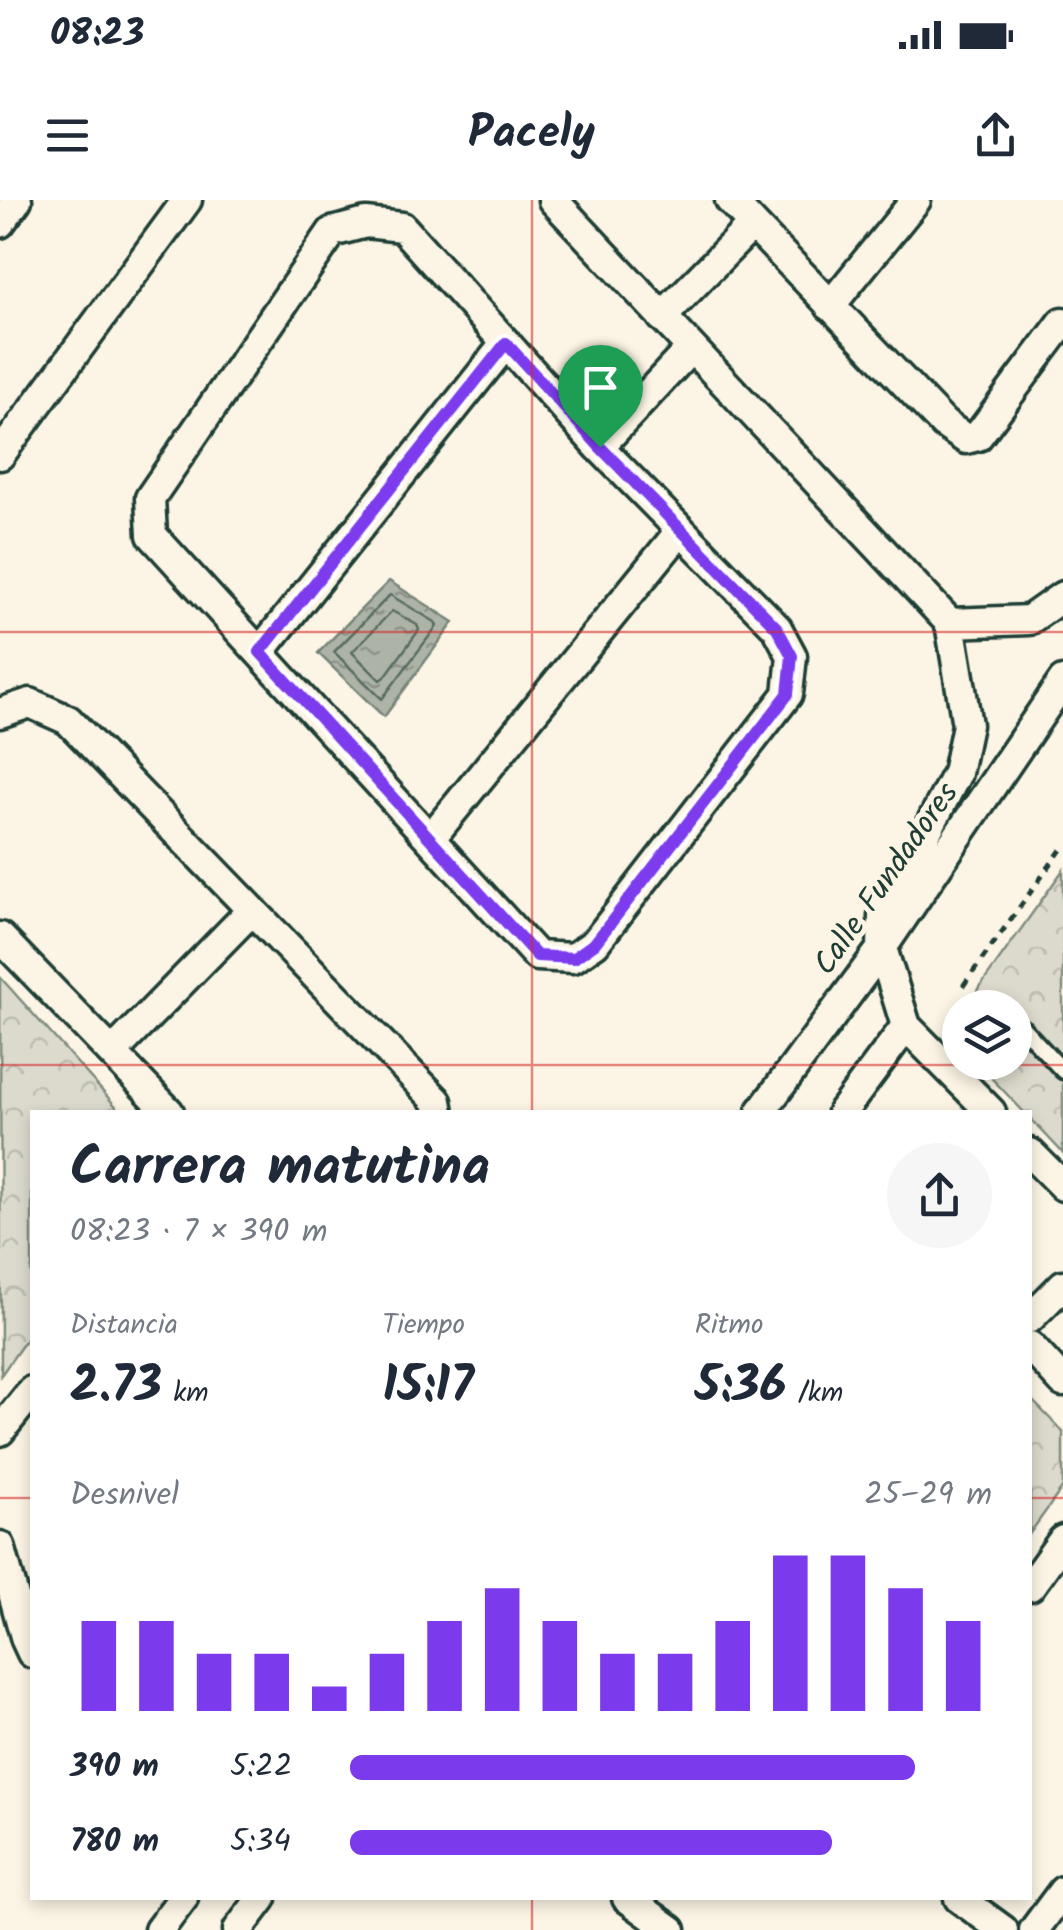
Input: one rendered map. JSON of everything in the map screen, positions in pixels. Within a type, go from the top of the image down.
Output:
[{"type":"street","points":[[0,223],[17,200]]},
{"type":"street","points":[[0,456],[186,200]]},
{"type":"street","points":[[553,200],[950,622],[967,725],[957,773],[883,916],[882,948],[906,1026],[989,1110]]},
{"type":"street","points":[[730,200],[944,424],[966,438],[978,436],[1063,322]]},
{"type":"street","points":[[830,306],[916,200]]},
{"type":"street","points":[[366,223],[402,228],[600,447],[777,628],[792,656],[788,694],[595,943],[574,958],[537,956],[152,534],[150,498],[332,232],[366,223]]},
{"type":"street","points":[[662,317],[752,225]]},
{"type":"street","points":[[260,652],[506,343]]},
{"type":"street","points":[[600,447],[691,348]]},
{"type":"street","points":[[430,839],[681,530]]},
{"type":"street","points":[[950,622],[1030,620],[1063,596]]},
{"type":"street","name":"Calle Fundadores","points":[[762,1110],[882,948],[1063,681]]},
{"type":"street","points":[[0,713],[30,703],[68,720],[436,1101],[439,1110]]},
{"type":"street","points":[[112,1053],[252,910]]},
{"type":"street","points":[[0,937],[167,1110]]},
{"type":"street","points":[[843,1110],[906,1026]]},
{"type":"street","points":[[1032,1154],[1063,1186]]},
{"type":"street","points":[[1032,1316],[1063,1286]]},
{"type":"street","points":[[1032,1348],[1060,1372]]},
{"type":"street","points":[[0,1431],[30,1394]]},
{"type":"street","points":[[1032,1583],[1063,1540]]},
{"type":"street","points":[[0,1546],[30,1649]]},
{"type":"street","points":[[1034,1930],[1063,1891]]},
{"type":"street","points":[[159,1930],[182,1900]]},
{"type":"street","points":[[238,1930],[260,1900]]},
{"type":"street","points":[[630,1900],[671,1930]]},
{"type":"street","points":[[962,1900],[1002,1930]]},
{"type":"lane","points":[[1032,1038],[1063,1071]]},
{"type":"path","points":[[963,986],[1063,847]]},
{"type":"green space","points":[[1063,870],[1063,1153],[1032,1120],[1032,1110],[1022,1110],[993,1080],[1032,1080],[1032,990],[978,990]]},
{"type":"green space","points":[[0,977],[119,1110],[30,1110],[30,1334],[1,1375]]},
{"type":"green space","points":[[1032,1400],[1063,1432],[1063,1487],[1032,1530]]},
{"type":"water","points":[[389,581],[454,622],[384,717],[318,653]]},
{"type":"route","points":[[506,343],[600,447],[777,628],[792,656],[788,694],[595,943],[574,958],[537,956],[260,652],[506,343]]}]
